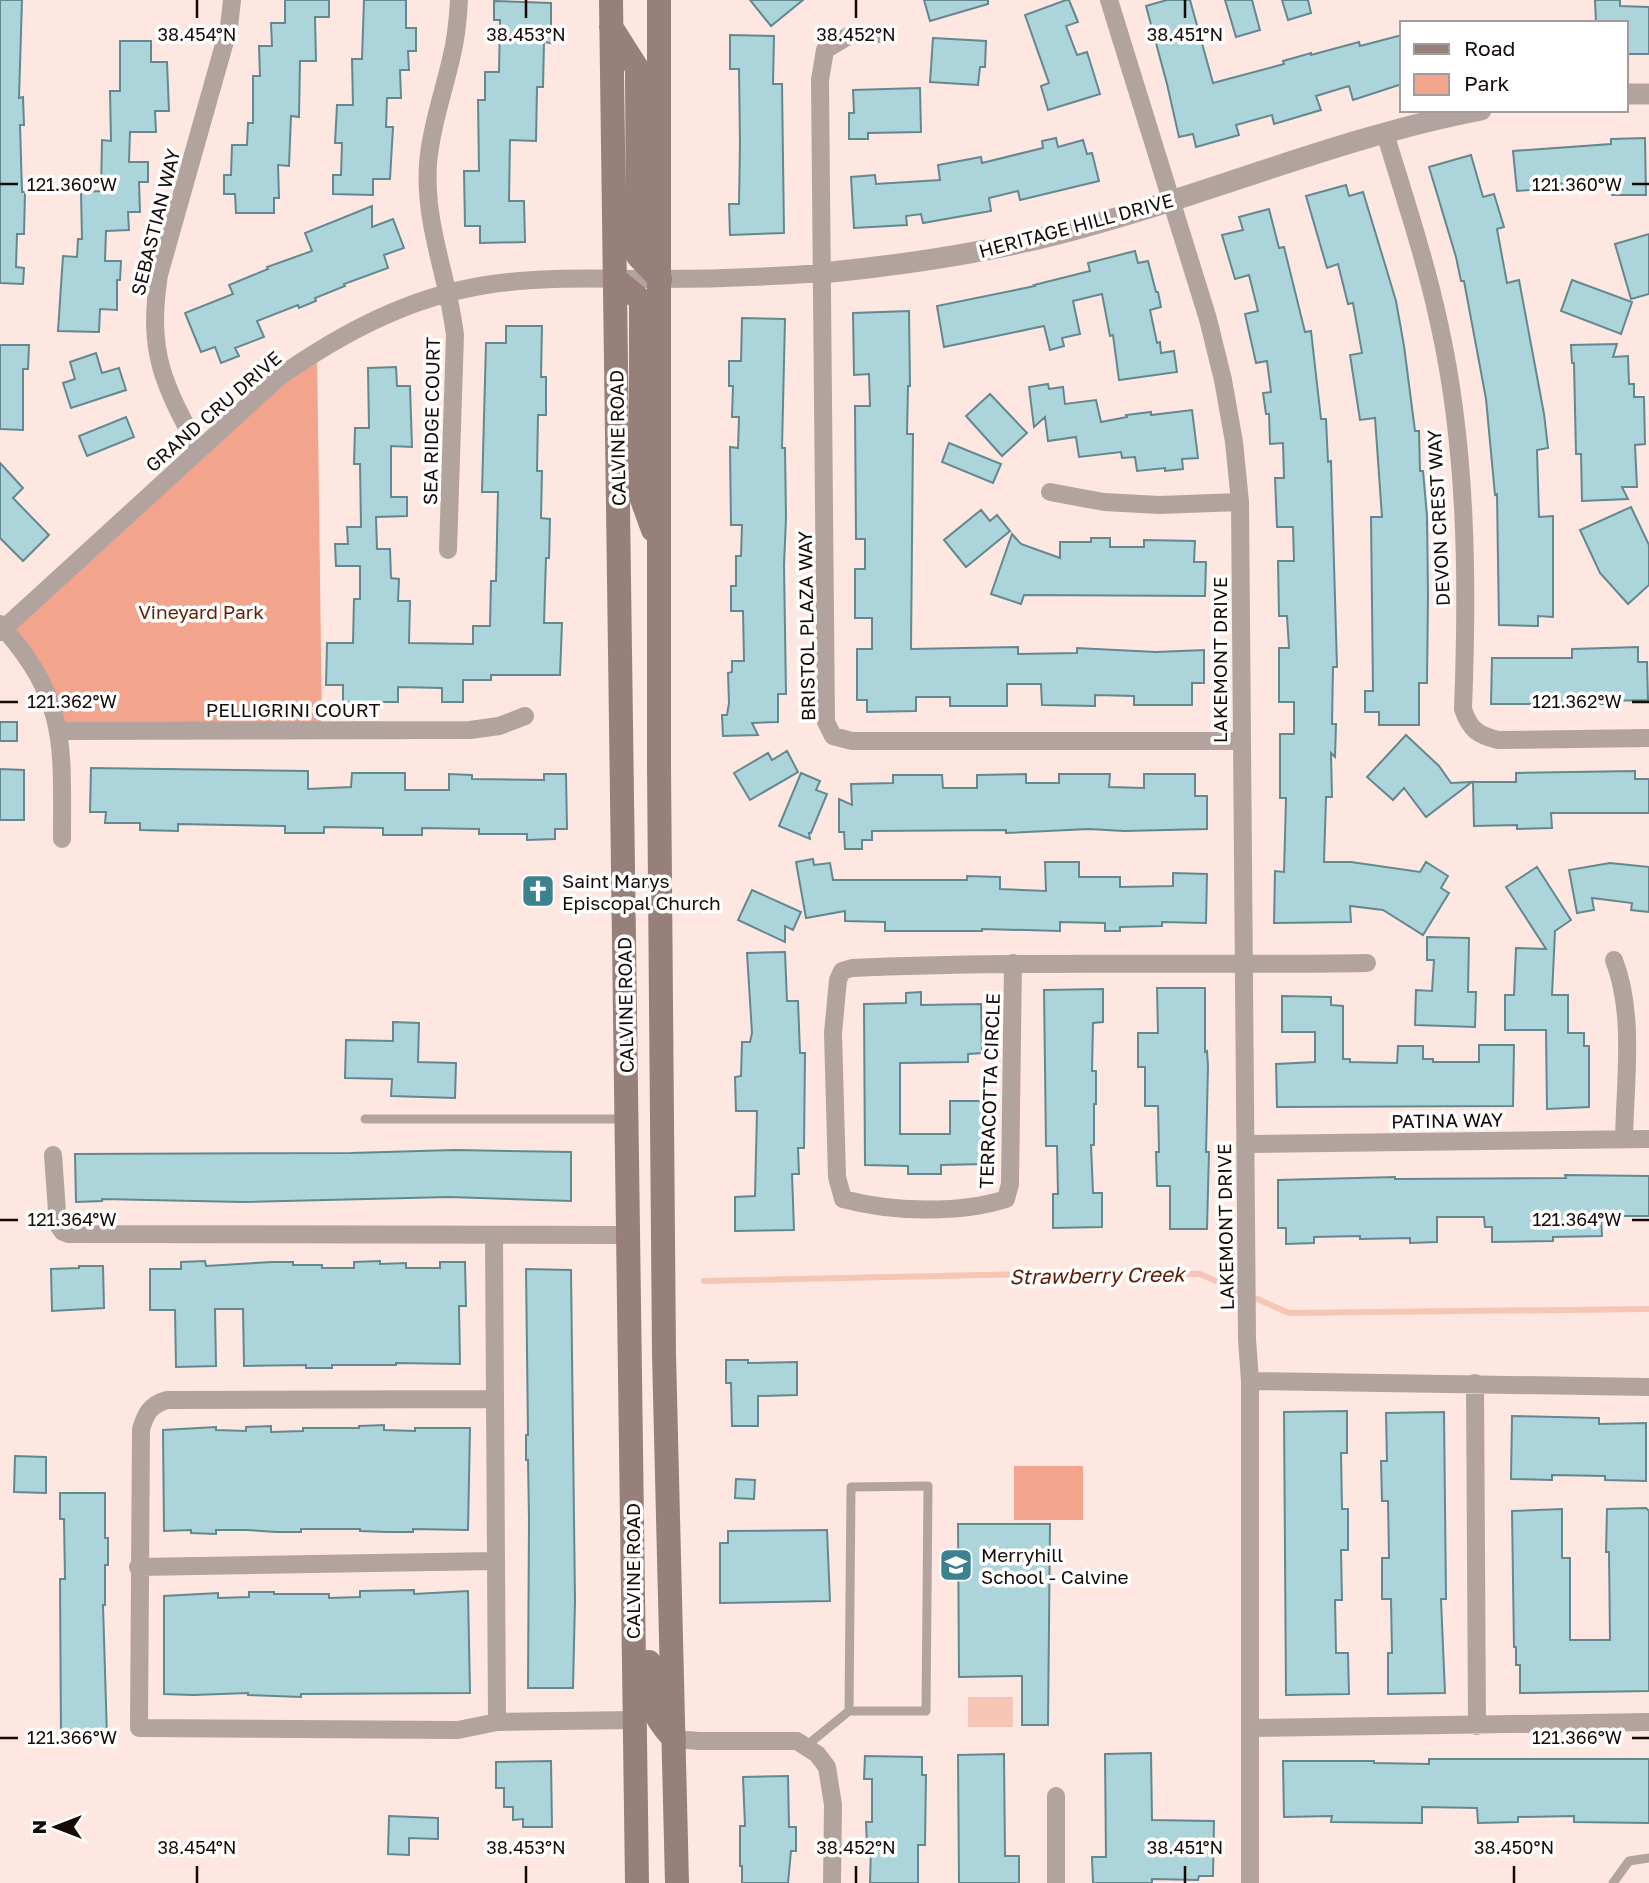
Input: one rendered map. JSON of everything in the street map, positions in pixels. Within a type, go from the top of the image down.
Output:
[{"type":"main road","name":"CALVINE ROAD","points":[[611,0],[637,1883]]},
{"type":"main road","name":"CALVINE ROAD","points":[[659,0],[663,1316],[677,1883]]},
{"type":"main road","points":[[611,26],[637,68],[638,256],[660,279]]},
{"type":"main road","points":[[615,279],[641,300],[641,497],[659,548]]},
{"type":"main road","points":[[626,1123],[646,1147],[648,1288],[663,1316]]},
{"type":"main road","points":[[631,1478],[643,1509],[647,1529],[652,1708],[659,1722],[674,1739]]},
{"type":"street","name":"SEBASTIAN WAY","points":[[199,450],[169,393],[159,362],[154,333],[154,304],[159,275],[229,27],[232,0]]},
{"type":"street","name":"SEA RIDGE COURT","points":[[448,550],[455,335],[448,293],[434,242],[428,202],[428,166],[431,135],[452,58],[458,0]]},
{"type":"street","name":"LAKEMONT DRIVE","points":[[1109,0],[1208,318],[1234,442],[1240,502],[1247,1330],[1250,1381],[1250,1883]]},
{"type":"street","points":[[822,274],[820,80],[825,50],[850,34],[881,34]]},
{"type":"street","points":[[1628,94],[1649,94]]},
{"type":"street","name":"HERITAGE HILL DRIVE","points":[[660,279],[822,274],[971,254],[1059,234],[1385,133],[1473,112]]},
{"type":"street","name":"DEVON CREST WAY","points":[[1385,133],[1420,247],[1439,324],[1453,402],[1461,480],[1464,553],[1463,709],[1468,723],[1482,736],[1498,740],[1649,738]]},
{"type":"street","name":"BRISTOL PLAZA WAY","points":[[822,274],[826,722],[833,736],[852,741],[1241,741]]},
{"type":"street","name":"GRAND CRU DRIVE","points":[[1,628],[279,377],[317,350],[359,326],[409,305],[486,285],[533,279],[660,279]]},
{"type":"street","points":[[1050,492],[1104,502],[1159,505],[1240,502]]},
{"type":"street","points":[[1,628],[37,671],[51,700],[62,748],[62,839]]},
{"type":"street","name":"PELLIGRINI COURT","points":[[59,731],[470,730],[499,726],[525,716]]},
{"type":"street","points":[[1614,960],[1626,1014],[1624,1139]]},
{"type":"street","name":"TERRACOTTA CIRCLE","points":[[1013,963],[1010,1184],[1006,1199],[991,1204],[921,1210],[842,1199],[836,1177],[833,1033],[838,980],[842,971],[852,968],[1013,963],[1367,963]]},
{"type":"street","name":"PATINA WAY","points":[[1245,1144],[1649,1139]]},
{"type":"street","points":[[53,1155],[58,1225],[62,1232],[68,1234],[628,1235]]},
{"type":"street","points":[[494,1236],[497,1722]]},
{"type":"street","points":[[1250,1381],[1649,1387]]},
{"type":"street","points":[[1475,1383],[1477,1726]]},
{"type":"street","points":[[495,1399],[167,1400],[156,1403],[149,1409],[141,1429],[139,1728],[458,1730],[497,1722],[633,1720]]},
{"type":"street","points":[[138,1567],[496,1561]]},
{"type":"street","points":[[1252,1728],[1649,1722]]},
{"type":"street","points":[[674,1739],[797,1741],[817,1754],[827,1767],[833,1805],[832,1883]]},
{"type":"street","points":[[1056,1796],[1056,1883]]},
{"type":"lane","points":[[365,1119],[626,1123]]},
{"type":"lane","points":[[806,1746],[849,1711],[926,1711],[928,1486],[851,1487],[849,1711]]},
{"type":"lane","points":[[1613,1883],[1629,1861],[1649,1858]]},
{"type":"green space","name":"Vineyard Park","points":[[317,350],[322,730],[59,731],[4,629]]},
{"type":"green space","points":[[1014,1466],[1083,1466],[1083,1520],[1014,1520]]},
{"type":"shaded area","points":[[968,1697],[1013,1697],[1013,1727],[968,1727]]},
{"type":"building","points":[[0,0],[22,0],[19,98],[23,97],[24,125],[20,125],[22,192],[25,192],[24,234],[17,234],[16,267],[24,268],[23,284],[0,283]]},
{"type":"building","points":[[285,0],[329,0],[329,17],[315,17],[316,61],[300,61],[299,117],[291,116],[289,166],[278,165],[279,198],[274,198],[274,213],[236,213],[235,194],[224,194],[224,175],[231,175],[232,145],[247,145],[248,123],[253,123],[253,76],[260,76],[259,46],[272,46],[271,23],[285,23]]},
{"type":"building","points":[[364,0],[406,0],[406,28],[416,28],[416,51],[408,51],[409,70],[400,70],[401,98],[387,98],[386,127],[393,127],[390,179],[373,179],[373,195],[333,194],[333,175],[341,175],[342,143],[335,143],[337,105],[353,105],[352,59],[362,59]]},
{"type":"building","points":[[750,0],[803,0],[771,26]]},
{"type":"building","points":[[924,0],[988,0],[988,4],[930,21]]},
{"type":"building","points":[[1069,0],[1078,22],[1066,26],[1077,55],[1087,52],[1100,94],[1048,110],[1041,86],[1049,83],[1025,15]]},
{"type":"building","points":[[1167,0],[1190,0],[1213,83],[1284,64],[1283,61],[1311,53],[1359,42],[1360,46],[1400,36],[1400,85],[1353,100],[1349,86],[1316,96],[1321,110],[1274,124],[1272,115],[1236,125],[1239,135],[1196,147],[1193,134],[1179,137],[1146,6]]},
{"type":"building","points":[[1225,0],[1252,0],[1260,30],[1236,37]]},
{"type":"building","points":[[1282,0],[1308,0],[1311,13],[1288,20]]},
{"type":"building","points":[[1595,0],[1620,0],[1620,6],[1649,7],[1649,54],[1628,54],[1628,21],[1596,21]]},
{"type":"building","points":[[494,1],[551,3],[551,43],[544,42],[543,87],[537,87],[536,141],[510,140],[509,201],[524,201],[525,242],[480,243],[480,226],[465,226],[464,171],[479,171],[478,100],[485,100],[485,72],[499,72],[500,20],[494,20]]},
{"type":"building","points":[[730,35],[774,36],[773,84],[782,84],[784,233],[730,235],[729,204],[739,204],[740,144],[739,69],[730,69]]},
{"type":"building","points":[[933,38],[986,41],[985,67],[980,67],[978,85],[930,82]]},
{"type":"building","points":[[120,41],[151,41],[151,62],[167,62],[169,111],[155,111],[156,132],[130,132],[129,162],[148,162],[148,182],[139,182],[140,212],[128,212],[129,230],[106,231],[105,261],[121,261],[120,280],[117,280],[117,310],[100,309],[99,332],[58,331],[63,256],[77,257],[78,239],[82,239],[81,192],[101,191],[102,140],[111,141],[110,91],[120,91]]},
{"type":"building","points":[[920,88],[921,132],[868,133],[868,139],[849,139],[849,113],[854,113],[853,90]]},
{"type":"building","points":[[1056,138],[1058,147],[1083,140],[1087,154],[1092,153],[1099,181],[1020,200],[1018,191],[989,198],[991,211],[923,223],[921,214],[906,216],[907,225],[854,228],[851,177],[875,175],[876,184],[940,180],[938,165],[981,157],[982,163],[1043,148],[1042,141]]},
{"type":"building","points":[[1645,138],[1646,195],[1612,195],[1612,182],[1550,184],[1551,188],[1517,191],[1513,151],[1611,144],[1611,139]]},
{"type":"building","points":[[1471,155],[1483,197],[1494,194],[1504,227],[1497,229],[1507,283],[1519,280],[1544,414],[1548,448],[1537,450],[1539,517],[1553,516],[1553,617],[1538,616],[1538,626],[1499,625],[1497,494],[1495,495],[1486,399],[1464,281],[1461,281],[1429,167]]},
{"type":"building","points":[[1346,185],[1349,196],[1363,192],[1396,301],[1415,431],[1419,431],[1420,471],[1423,471],[1427,516],[1428,593],[1427,683],[1419,683],[1419,725],[1379,725],[1379,712],[1365,712],[1365,691],[1373,691],[1371,517],[1382,517],[1375,418],[1360,420],[1350,355],[1362,353],[1353,303],[1348,304],[1338,264],[1327,268],[1306,196]]},
{"type":"building","points":[[372,206],[372,227],[393,219],[404,248],[384,255],[388,268],[344,284],[345,286],[315,298],[316,301],[299,308],[298,305],[257,321],[264,337],[235,348],[239,356],[221,363],[215,347],[201,352],[185,313],[233,294],[229,285],[268,269],[267,267],[312,251],[305,233]]},
{"type":"building","points":[[1269,209],[1279,248],[1284,247],[1305,332],[1311,331],[1321,419],[1326,419],[1328,462],[1331,461],[1337,667],[1333,667],[1332,724],[1336,724],[1335,757],[1331,753],[1332,797],[1326,797],[1324,862],[1351,862],[1420,872],[1426,862],[1448,876],[1441,888],[1449,893],[1423,935],[1383,910],[1350,906],[1351,922],[1274,923],[1275,871],[1284,872],[1286,798],[1280,798],[1280,734],[1294,734],[1294,702],[1279,702],[1279,648],[1289,648],[1287,616],[1279,616],[1278,561],[1294,561],[1293,527],[1277,527],[1275,478],[1284,478],[1283,443],[1270,444],[1269,414],[1266,414],[1263,393],[1271,392],[1267,361],[1256,363],[1245,314],[1258,311],[1249,275],[1235,279],[1222,235],[1243,230],[1239,217]]},
{"type":"building","points":[[1649,234],[1649,294],[1631,299],[1615,244]]},
{"type":"building","points":[[1135,251],[1138,263],[1148,261],[1158,292],[1161,307],[1150,310],[1157,343],[1160,342],[1161,353],[1174,351],[1177,372],[1119,380],[1113,335],[1110,336],[1102,294],[1073,301],[1080,334],[1062,338],[1064,346],[1050,350],[1044,326],[944,347],[937,306],[1035,286],[1090,271],[1088,263]]},
{"type":"building","points":[[1572,280],[1632,302],[1621,334],[1561,311]]},
{"type":"building","points":[[909,311],[910,386],[907,434],[913,434],[911,649],[1018,647],[1018,654],[1077,653],[1077,648],[1156,652],[1204,650],[1204,683],[1192,683],[1192,705],[1134,705],[1134,696],[1095,695],[1095,706],[1042,705],[1041,684],[1007,684],[1007,706],[950,706],[950,697],[916,697],[916,711],[867,712],[867,700],[857,700],[857,649],[872,649],[872,618],[855,618],[855,569],[865,569],[865,539],[856,539],[855,406],[870,406],[869,374],[854,375],[853,313]]},
{"type":"building","points":[[742,318],[785,319],[782,448],[785,448],[786,694],[778,694],[778,722],[752,723],[758,735],[723,736],[722,715],[727,715],[729,703],[728,673],[732,672],[732,661],[744,661],[743,611],[731,611],[731,586],[736,586],[736,556],[741,556],[742,525],[731,525],[730,447],[738,448],[739,417],[732,417],[733,386],[729,386],[729,361],[741,361]]},
{"type":"building","points":[[506,326],[542,326],[541,377],[546,377],[546,415],[538,415],[537,471],[542,471],[541,518],[550,519],[544,623],[562,623],[560,675],[491,675],[491,680],[463,680],[463,702],[442,702],[442,688],[398,687],[398,702],[343,702],[343,685],[326,685],[327,643],[353,643],[354,599],[360,599],[360,566],[336,566],[335,544],[348,544],[347,527],[361,527],[360,464],[354,464],[355,428],[369,428],[368,368],[396,367],[397,386],[410,386],[412,447],[391,446],[391,497],[407,497],[407,516],[376,517],[377,549],[390,549],[391,578],[399,579],[398,601],[410,601],[409,643],[473,644],[473,626],[490,626],[491,581],[496,581],[498,492],[482,492],[486,343],[506,343]]},
{"type":"building","points":[[1617,344],[1613,357],[1628,356],[1629,384],[1634,384],[1634,397],[1644,397],[1645,444],[1635,445],[1637,487],[1622,487],[1628,499],[1582,501],[1581,454],[1576,454],[1574,363],[1571,345]]},
{"type":"building","points":[[0,345],[29,345],[28,369],[23,369],[23,430],[0,429]]},
{"type":"building","points":[[96,353],[102,373],[119,368],[126,390],[71,408],[63,383],[75,379],[70,362]]},
{"type":"building","points":[[1048,384],[1049,389],[1063,387],[1065,404],[1096,400],[1101,422],[1127,417],[1126,415],[1192,410],[1198,458],[1182,459],[1183,469],[1137,471],[1135,457],[1122,458],[1121,452],[1079,457],[1076,437],[1048,441],[1045,417],[1034,427],[1029,387]]},
{"type":"building","points":[[990,394],[1027,433],[1002,456],[966,416]]},
{"type":"building","points":[[126,417],[134,437],[87,456],[79,436]]},
{"type":"building","points":[[949,443],[1001,464],[993,483],[942,462]]},
{"type":"building","points":[[0,463],[23,488],[13,498],[49,535],[23,561],[0,538]]},
{"type":"building","points":[[1631,507],[1649,545],[1649,585],[1628,604],[1600,573],[1580,530]]},
{"type":"building","points":[[981,510],[990,521],[997,515],[1010,531],[966,567],[944,540]]},
{"type":"building","points":[[1012,534],[1021,544],[1060,558],[1060,542],[1091,542],[1091,538],[1110,538],[1110,547],[1144,547],[1144,540],[1195,541],[1194,562],[1206,562],[1205,596],[1024,595],[1021,604],[991,594]]},
{"type":"building","points":[[1638,647],[1638,662],[1647,662],[1648,700],[1608,701],[1608,704],[1491,704],[1492,658],[1572,658],[1572,649]]},
{"type":"building","points":[[0,722],[17,722],[17,741],[0,741]]},
{"type":"building","points":[[1406,735],[1439,766],[1451,783],[1472,782],[1426,817],[1404,788],[1393,800],[1367,777]]},
{"type":"building","points":[[787,751],[798,772],[750,800],[734,773],[768,753],[772,760]]},
{"type":"building","points":[[91,768],[308,771],[308,789],[351,787],[352,773],[405,773],[405,790],[449,790],[449,774],[472,775],[472,779],[544,780],[544,774],[566,774],[567,829],[555,829],[555,839],[527,840],[527,834],[479,834],[479,829],[422,828],[422,835],[383,835],[383,828],[324,827],[324,833],[285,833],[285,826],[178,824],[178,831],[140,830],[140,823],[105,823],[106,812],[90,812]]},
{"type":"building","points":[[0,769],[24,770],[24,820],[0,820]]},
{"type":"building","points":[[1635,771],[1635,779],[1649,779],[1649,813],[1551,813],[1552,828],[1517,829],[1517,825],[1474,826],[1473,782],[1516,782],[1516,773]]},
{"type":"building","points":[[801,773],[820,781],[816,790],[827,794],[809,833],[810,839],[779,826]]},
{"type":"building","points":[[1026,774],[1026,783],[1059,783],[1059,774],[1110,774],[1109,787],[1144,788],[1144,774],[1195,774],[1195,796],[1207,796],[1207,829],[1089,829],[1006,833],[1006,830],[872,831],[872,840],[862,840],[862,849],[845,849],[844,832],[839,832],[839,799],[852,805],[851,784],[893,783],[893,775],[942,775],[943,788],[977,788],[977,775]]},
{"type":"building","points":[[813,859],[814,865],[830,863],[833,880],[967,880],[967,876],[1000,877],[1000,889],[1046,891],[1045,862],[1079,862],[1079,877],[1120,877],[1120,887],[1173,886],[1173,873],[1207,874],[1206,923],[1162,922],[1162,926],[1120,927],[1120,931],[1105,931],[1105,923],[1060,922],[1060,931],[885,931],[885,922],[845,921],[845,911],[806,918],[796,862]]},
{"type":"building","points":[[1610,863],[1649,867],[1649,912],[1631,910],[1632,903],[1592,898],[1594,910],[1577,913],[1569,870]]},
{"type":"building","points":[[1537,867],[1571,920],[1555,931],[1552,995],[1568,995],[1568,1033],[1584,1033],[1584,1046],[1589,1046],[1589,1107],[1547,1109],[1546,1030],[1505,1030],[1505,995],[1514,995],[1516,948],[1546,949],[1506,887]]},
{"type":"building","points":[[752,890],[801,912],[793,930],[785,926],[785,942],[738,920]]},
{"type":"building","points":[[1427,937],[1469,938],[1468,992],[1476,992],[1475,1027],[1415,1025],[1416,990],[1432,991],[1434,960],[1427,960]]},
{"type":"building","points":[[785,952],[787,1001],[798,1001],[800,1053],[805,1053],[804,1148],[798,1148],[799,1174],[792,1174],[794,1230],[735,1231],[735,1197],[755,1196],[757,1111],[736,1111],[735,1077],[741,1076],[742,1042],[750,1042],[752,1033],[747,953]]},
{"type":"building","points":[[1157,988],[1205,988],[1205,1052],[1207,1051],[1208,1066],[1206,1152],[1209,1152],[1207,1229],[1170,1229],[1170,1186],[1157,1186],[1158,1106],[1145,1106],[1145,1067],[1138,1067],[1138,1033],[1158,1033]]},
{"type":"building","points":[[1103,989],[1103,1022],[1093,1023],[1092,1071],[1096,1071],[1096,1104],[1094,1145],[1091,1145],[1093,1193],[1102,1193],[1102,1227],[1053,1228],[1053,1194],[1058,1194],[1057,1146],[1046,1146],[1044,990]]},
{"type":"building","points":[[921,992],[921,1005],[981,1004],[982,1053],[968,1054],[968,1062],[900,1063],[900,1134],[950,1134],[950,1101],[983,1101],[984,1164],[941,1165],[941,1174],[908,1174],[908,1166],[865,1165],[864,1004],[906,1003],[906,993]]},
{"type":"building","points":[[1282,996],[1331,997],[1331,1005],[1343,1006],[1343,1059],[1350,1059],[1350,1062],[1397,1063],[1398,1046],[1423,1046],[1423,1059],[1433,1059],[1433,1062],[1479,1062],[1479,1045],[1514,1045],[1513,1106],[1277,1107],[1276,1064],[1315,1062],[1315,1032],[1282,1032]]},
{"type":"building","points":[[393,1022],[419,1023],[418,1062],[456,1063],[455,1098],[391,1096],[392,1079],[345,1078],[346,1040],[393,1041]]},
{"type":"building","points":[[454,1150],[571,1152],[571,1201],[449,1197],[242,1202],[102,1199],[76,1202],[75,1154]]},
{"type":"building","points":[[1565,1175],[1649,1176],[1649,1216],[1601,1216],[1602,1236],[1553,1237],[1553,1241],[1492,1242],[1492,1227],[1485,1227],[1484,1217],[1437,1217],[1437,1242],[1410,1243],[1410,1238],[1360,1239],[1360,1236],[1314,1237],[1314,1243],[1286,1244],[1286,1228],[1278,1228],[1278,1180],[1395,1177],[1566,1178]]},
{"type":"building","points":[[205,1261],[206,1266],[293,1262],[293,1265],[322,1265],[322,1268],[354,1268],[354,1262],[380,1261],[380,1264],[406,1263],[406,1268],[440,1268],[440,1262],[465,1262],[466,1306],[459,1306],[460,1364],[332,1365],[332,1368],[306,1368],[306,1365],[244,1366],[243,1309],[215,1309],[216,1366],[176,1367],[175,1310],[150,1310],[150,1269],[181,1269],[181,1262]]},
{"type":"building","points":[[103,1266],[104,1308],[52,1311],[51,1269]]},
{"type":"building","points":[[526,1269],[571,1270],[575,1601],[573,1688],[528,1688]]},
{"type":"building","points":[[726,1360],[748,1360],[748,1363],[797,1362],[797,1395],[758,1396],[758,1426],[732,1426],[731,1383],[726,1383]]},
{"type":"building","points":[[1347,1411],[1347,1453],[1341,1453],[1342,1509],[1348,1509],[1348,1550],[1341,1550],[1342,1600],[1335,1600],[1336,1653],[1348,1653],[1349,1694],[1286,1695],[1284,1412]]},
{"type":"building","points":[[1444,1412],[1446,1599],[1441,1599],[1445,1693],[1388,1694],[1388,1653],[1392,1653],[1391,1599],[1382,1599],[1382,1558],[1389,1558],[1388,1501],[1382,1501],[1381,1461],[1387,1461],[1386,1413]]},
{"type":"building","points":[[1512,1416],[1599,1418],[1599,1424],[1646,1423],[1646,1481],[1605,1480],[1605,1476],[1552,1475],[1552,1480],[1511,1479]]},
{"type":"building","points":[[384,1425],[384,1430],[470,1428],[468,1530],[216,1530],[216,1534],[191,1533],[191,1530],[164,1531],[163,1430],[216,1427],[216,1430],[246,1431],[246,1427],[271,1426],[271,1432]]},
{"type":"building","points":[[15,1456],[46,1457],[46,1493],[14,1492]]},
{"type":"building","points":[[736,1479],[755,1480],[754,1499],[735,1498]]},
{"type":"building","points":[[60,1493],[105,1493],[108,1565],[105,1565],[103,1605],[107,1737],[61,1739],[60,1579],[65,1579],[64,1519],[60,1519]]},
{"type":"building","points":[[1646,1508],[1649,1511],[1649,1691],[1520,1693],[1520,1665],[1516,1665],[1514,1647],[1512,1511],[1562,1509],[1562,1558],[1570,1558],[1570,1640],[1610,1640],[1607,1509]]},
{"type":"building","points":[[958,1524],[1050,1524],[1048,1725],[1022,1725],[1022,1676],[959,1677]]},
{"type":"building","points":[[827,1530],[830,1601],[720,1603],[720,1543],[728,1543],[728,1531]]},
{"type":"building","points":[[414,1590],[414,1594],[468,1591],[470,1693],[301,1694],[301,1697],[248,1693],[164,1694],[164,1596],[218,1593],[218,1598],[249,1597],[249,1592],[274,1592],[329,1594],[329,1598],[360,1597],[360,1591]]},
{"type":"building","points":[[1151,1753],[1152,1820],[1214,1821],[1213,1876],[1199,1876],[1198,1880],[1152,1879],[1152,1883],[1093,1883],[1092,1857],[1106,1857],[1105,1754]]},
{"type":"building","points":[[1004,1754],[1005,1856],[1019,1856],[1019,1883],[959,1883],[958,1755]]},
{"type":"building","points":[[865,1756],[922,1757],[922,1775],[926,1775],[925,1845],[918,1845],[918,1883],[870,1883],[871,1845],[867,1845],[866,1822],[872,1822],[872,1779],[864,1779]]},
{"type":"building","points":[[1429,1759],[1649,1759],[1649,1823],[1574,1822],[1574,1816],[1518,1817],[1518,1822],[1478,1823],[1477,1808],[1422,1807],[1422,1823],[1331,1822],[1332,1816],[1284,1817],[1283,1761],[1429,1764]]},
{"type":"building","points":[[551,1761],[552,1827],[523,1827],[523,1819],[513,1820],[513,1807],[504,1807],[504,1788],[496,1788],[496,1762]]},
{"type":"building","points":[[788,1776],[789,1827],[796,1827],[796,1851],[791,1851],[788,1883],[742,1883],[740,1826],[745,1826],[743,1777]]},
{"type":"building","points":[[389,1816],[438,1818],[438,1839],[409,1838],[409,1855],[388,1854]]},
{"type":"waterway","name":"Strawberry Creek","points":[[704,1281],[1122,1272],[1200,1274],[1289,1313],[1649,1309]]},
{"type":"place","name":"Saint Marys Episcopal Church","points":[[538,891]]},
{"type":"place","name":"Merryhill School - Calvine","points":[[956,1565]]}]
